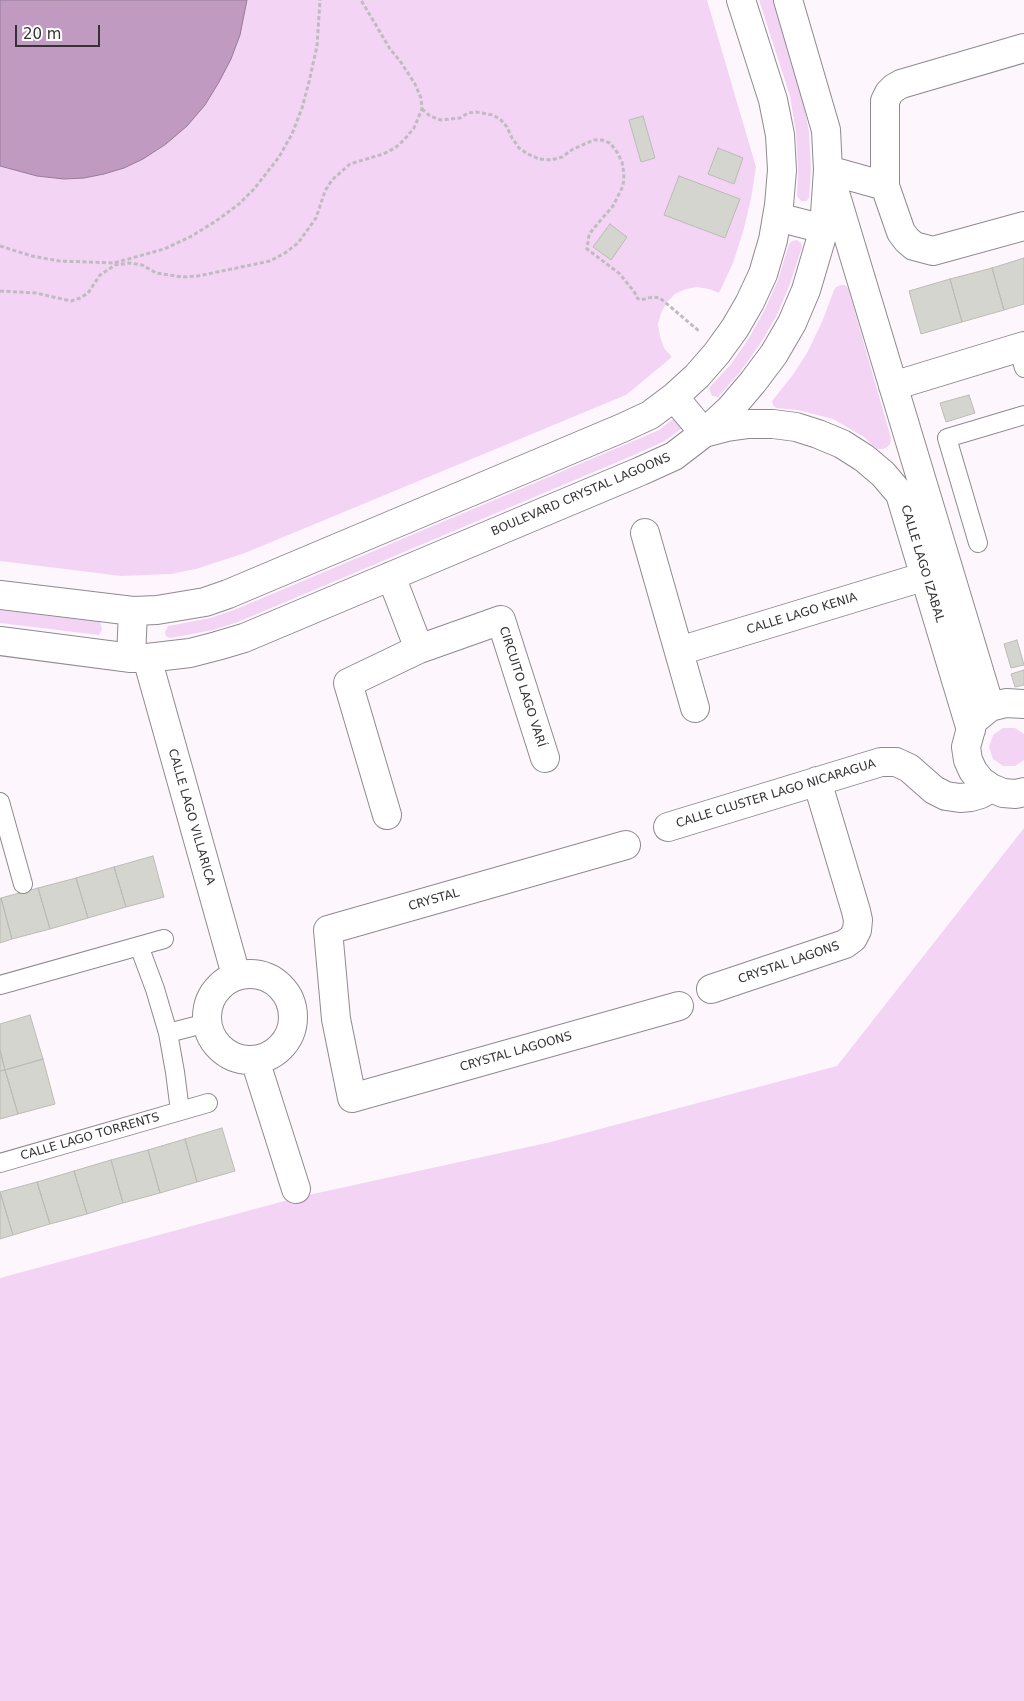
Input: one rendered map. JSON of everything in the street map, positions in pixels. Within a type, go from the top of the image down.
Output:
[{"type":"street","points":[[0,594],[133,611],[205,602],[622,428],[650,415],[674,397],[697,376],[720,350],[750,302],[762,274],[773,240],[780,205],[782,170],[780,135],[773,100],[741,0]]},
{"type":"street","name":"BOULEVARD CRYSTAL LAGOONS","points":[[0,642],[139,658],[190,653],[244,638],[641,471],[674,456],[704,433],[730,409],[754,382],[774,354],[792,323],[806,290],[824,229],[828,170],[826,130],[788,0]]},
{"type":"street","points":[[1024,48],[901,84],[894,88],[885,102],[885,186],[901,232],[907,240],[914,246],[933,251],[1024,226]]},
{"type":"street","points":[[828,170],[885,186]]},
{"type":"street","name":"CALLE LAGO IZABAL","points":[[828,170],[893,386],[926,576],[971,730]]},
{"type":"street","points":[[777,217],[824,229]]},
{"type":"street","points":[[893,386],[1022,354]]},
{"type":"street","points":[[674,397],[704,433]]},
{"type":"street","name":"CALLE LAGO IZABAL","points":[[704,433],[727,427],[757,424],[796,427],[842,444],[864,458],[883,474],[912,490],[990,707]]},
{"type":"street","points":[[646,533],[694,708]]},
{"type":"street","points":[[391,576],[419,649]]},
{"type":"street","name":"CALLE LAGO KENIA","points":[[679,651],[926,576]]},
{"type":"street","name":"CALLE LAGO VILLARICA","points":[[133,611],[139,658],[236,976]]},
{"type":"street","name":"CIRCUITO LAGO VARÍ","points":[[387,815],[348,683],[419,649],[501,620],[545,758]]},
{"type":"street","points":[[1024,704],[1006,703],[990,707],[972,721],[966,747],[968,760],[973,771],[981,781],[1003,793],[1016,794],[1024,792]]},
{"type":"street","name":"CALLE CLUSTER LAGO NICARAGUA","points":[[668,827],[881,762],[896,762],[909,768],[934,790],[946,796],[971,797],[991,788]]},
{"type":"street","name":"CRYSTAL LAGONS","points":[[711,989],[846,944],[853,938],[857,930],[858,920],[856,911],[817,781]]},
{"type":"street","name":"CRYSTAL","points":[[352,1098],[336,1019],[328,930],[626,845]]},
{"type":"street","points":[[252,973],[268,977],[281,986],[290,999],[294,1015],[292,1028],[283,1045],[268,1056],[255,1060],[242,1059],[230,1055],[219,1047],[211,1036],[208,1023],[208,1008],[213,994],[223,983],[236,976],[252,973]]},
{"type":"street","name":"CRYSTAL LAGOONS","points":[[352,1098],[679,1006]]},
{"type":"street","points":[[294,1015],[305,1021],[336,1019]]},
{"type":"street","points":[[255,1060],[296,1189]]},
{"type":"lane","points":[[978,543],[947,438],[1024,415]]},
{"type":"lane","points":[[0,802],[23,884]]},
{"type":"lane","points":[[0,985],[164,939]]},
{"type":"lane","points":[[139,946],[155,989],[168,1033],[180,1111]]},
{"type":"lane","points":[[168,1033],[208,1023]]},
{"type":"lane","name":"CALLE LAGO TORRENTS","points":[[0,1163],[208,1103]]},
{"type":"path","points":[[0,246],[32,256],[59,261],[114,264],[164,249],[216,222],[254,189],[279,157],[292,134],[302,108],[311,73],[316,46],[320,0]]},
{"type":"path","points":[[0,291],[36,293],[71,301],[88,293],[100,275],[106,270],[130,262],[156,273],[182,277],[198,276],[270,261],[291,248],[316,218],[325,191],[332,180],[350,164],[384,154],[394,148],[414,128],[422,110],[421,98],[415,84],[390,49],[361,0]]},
{"type":"path","points":[[422,110],[430,116],[441,120],[460,118],[476,112],[493,115],[507,127],[519,148],[539,159],[551,160],[562,157],[573,149],[594,140],[610,143],[618,152],[622,162],[623,186],[614,206],[593,228],[587,249],[620,274],[636,297],[640,300],[652,297],[660,298],[720,350]]},
{"type":"shaded area","points":[[0,0],[707,0],[756,167],[751,199],[733,263],[719,293],[697,287],[675,294],[667,302],[658,324],[664,348],[672,357],[626,395],[245,553],[196,569],[171,574],[121,576],[0,561]]},
{"type":"shaded area","points":[[0,0],[247,0],[240,35],[231,59],[205,105],[187,126],[166,144],[143,159],[124,168],[84,178],[64,179],[37,176],[0,166]]},
{"type":"shaded area","points":[[759,0],[773,0],[802,93],[809,132],[811,170],[809,198],[806,201],[801,201],[797,196],[796,133],[790,96]]},
{"type":"shaded area","points":[[797,240],[801,243],[802,247],[790,284],[777,315],[760,344],[740,372],[718,397],[712,396],[709,388],[731,364],[749,338],[778,280],[789,244]]},
{"type":"shaded area","points":[[841,285],[845,285],[848,288],[891,438],[890,444],[886,448],[877,449],[864,437],[833,419],[798,410],[776,408],[773,405],[772,401],[807,353],[822,322],[834,290]]},
{"type":"shaded area","points":[[673,419],[677,419],[682,425],[681,429],[665,441],[634,455],[238,622],[213,630],[170,638],[166,636],[165,632],[168,626],[210,618],[234,610],[659,430]]},
{"type":"shaded area","points":[[0,610],[100,622],[102,629],[99,635],[0,623]]},
{"type":"shaded area","points":[[1003,728],[1015,728],[1024,734],[1024,760],[1015,766],[1003,766],[993,759],[989,747],[993,735]]},
{"type":"shaded area","points":[[1024,828],[1024,1701],[0,1701],[0,1278],[299,1197],[551,1142],[837,1066]]},
{"type":"building","points":[[643,116],[655,158],[641,162],[629,120]]},
{"type":"building","points":[[718,148],[743,158],[734,184],[708,174]]},
{"type":"building","points":[[679,176],[740,199],[725,238],[664,215]]},
{"type":"building","points":[[610,224],[627,237],[611,260],[593,247]]},
{"type":"building","points":[[1024,258],[1024,304],[1004,310],[992,268]]},
{"type":"building","points":[[992,268],[1004,310],[962,322],[950,279]]},
{"type":"building","points":[[950,279],[962,322],[921,334],[909,291]]},
{"type":"building","points":[[969,395],[975,413],[946,422],[940,403]]},
{"type":"building","points":[[1017,640],[1024,665],[1011,668],[1004,644]]},
{"type":"building","points":[[1024,670],[1024,685],[1015,687],[1011,674]]},
{"type":"building","points":[[153,856],[164,897],[126,907],[114,867]]},
{"type":"building","points":[[114,867],[126,907],[88,918],[76,878]]},
{"type":"building","points":[[76,878],[88,918],[50,929],[38,888]]},
{"type":"building","points":[[38,888],[50,929],[12,939],[1,898]]},
{"type":"building","points":[[0,899],[12,939],[0,943]]},
{"type":"building","points":[[30,1015],[43,1059],[5,1070],[0,1050],[0,1024]]},
{"type":"building","points":[[0,1050],[5,1070],[0,1071]]},
{"type":"building","points":[[43,1059],[55,1104],[18,1114],[5,1070]]},
{"type":"building","points":[[5,1070],[18,1114],[0,1119],[0,1071]]},
{"type":"building","points":[[222,1128],[235,1171],[197,1182],[185,1139]]},
{"type":"building","points":[[185,1139],[197,1182],[160,1193],[148,1150]]},
{"type":"building","points":[[148,1150],[160,1193],[123,1203],[111,1160]]},
{"type":"building","points":[[111,1160],[123,1203],[87,1214],[74,1171]]},
{"type":"building","points":[[74,1171],[87,1214],[50,1224],[37,1182]]},
{"type":"building","points":[[37,1182],[50,1224],[13,1235],[0,1192]]},
{"type":"building","points":[[0,1192],[13,1235],[0,1239]]}]
